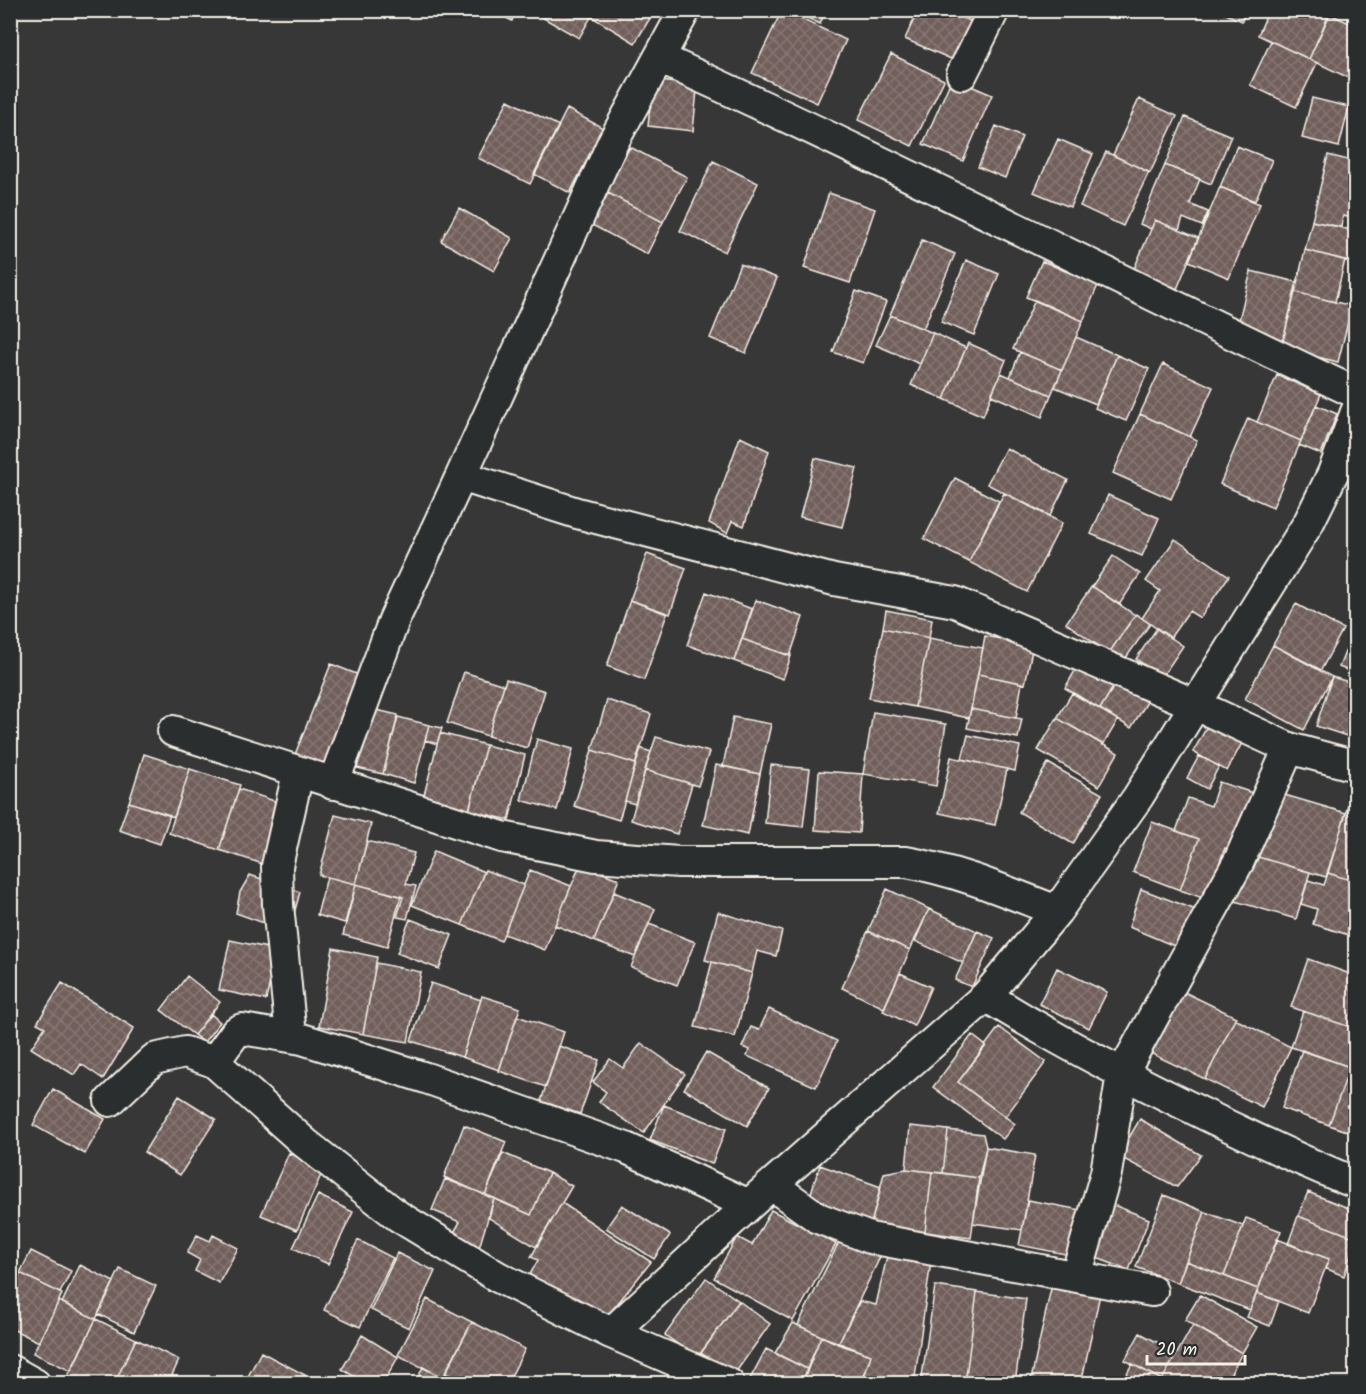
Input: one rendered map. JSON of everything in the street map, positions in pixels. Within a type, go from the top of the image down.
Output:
[{"type":"street","points":[[333,784],[394,620],[613,142],[685,10]]},
{"type":"street","points":[[962,74],[994,10]]},
{"type":"street","points":[[659,58],[782,114],[1204,322],[1356,393]]},
{"type":"street","points":[[611,1333],[749,1205],[986,996],[1057,911],[1138,797],[1309,522],[1333,472],[1356,412]]},
{"type":"street","points":[[461,476],[577,513],[823,577],[955,602],[1196,705],[1289,748],[1356,766]]},
{"type":"street","points":[[173,731],[501,837],[596,856],[679,862],[906,862],[932,866],[1057,911]]},
{"type":"street","points":[[1076,1276],[1106,1173],[1122,1074],[1239,861],[1289,748]]},
{"type":"street","points":[[291,1036],[278,905],[277,866],[298,773]]},
{"type":"street","points":[[986,996],[1049,1036],[1122,1074],[1315,1167],[1356,1183]]},
{"type":"street","points":[[214,1062],[236,1032],[242,1029],[291,1036],[426,1078],[626,1148],[749,1205]]},
{"type":"street","points":[[110,1101],[154,1059],[185,1052],[214,1062],[305,1143],[398,1216],[498,1277],[611,1333],[729,1383]]},
{"type":"street","points":[[772,1185],[818,1218],[870,1238],[1152,1291]]},
{"type":"street","points":[[10,1370],[35,1383]]},
{"type":"building","points":[[491,10],[516,10],[512,21]]},
{"type":"building","points":[[541,10],[595,10],[579,38],[538,15]]},
{"type":"building","points":[[596,10],[655,10],[635,43],[592,17]]},
{"type":"building","points":[[782,10],[846,40],[817,103],[752,73]]},
{"type":"building","points":[[791,10],[826,10],[820,24]]},
{"type":"building","points":[[918,10],[946,10],[975,23],[958,62],[905,39]]},
{"type":"building","points":[[1216,10],[1246,10],[1242,21]]},
{"type":"building","points":[[1269,10],[1331,10],[1309,59],[1258,35]]},
{"type":"building","points":[[1330,14],[1356,26],[1356,63],[1349,78],[1309,59]]},
{"type":"building","points":[[1271,41],[1317,63],[1296,107],[1250,85]]},
{"type":"building","points":[[891,54],[944,80],[912,146],[858,120]]},
{"type":"building","points":[[952,78],[992,95],[963,161],[923,144]]},
{"type":"building","points":[[660,81],[685,84],[697,90],[693,131],[648,126],[651,96]]},
{"type":"building","points":[[1312,98],[1349,107],[1339,147],[1302,138]]},
{"type":"building","points":[[1139,99],[1177,116],[1150,173],[1113,155]]},
{"type":"building","points":[[508,100],[559,126],[530,184],[478,158]]},
{"type":"building","points":[[567,109],[603,128],[570,193],[534,174]]},
{"type":"building","points":[[1185,117],[1231,136],[1211,184],[1165,165]]},
{"type":"building","points":[[996,126],[1022,137],[1005,178],[978,167]]},
{"type":"building","points":[[1058,139],[1093,154],[1070,207],[1034,192]]},
{"type":"building","points":[[1237,146],[1272,160],[1255,201],[1220,187]]},
{"type":"building","points":[[630,147],[687,177],[663,222],[606,192]]},
{"type":"building","points":[[1106,152],[1149,172],[1123,226],[1080,206]]},
{"type":"building","points":[[1328,155],[1356,162],[1349,191],[1356,193],[1356,219],[1343,216],[1341,227],[1312,221]]},
{"type":"building","points":[[713,161],[758,183],[725,252],[680,231]]},
{"type":"building","points":[[1165,165],[1200,179],[1190,204],[1208,212],[1202,226],[1183,218],[1179,230],[1155,220],[1151,229],[1140,224]]},
{"type":"building","points":[[1220,187],[1260,204],[1229,278],[1189,261]]},
{"type":"building","points":[[608,193],[663,222],[647,254],[592,225]]},
{"type":"building","points":[[829,193],[875,209],[850,283],[804,268]]},
{"type":"building","points":[[459,208],[512,238],[494,271],[441,241]]},
{"type":"building","points":[[1155,220],[1198,238],[1177,289],[1133,271]]},
{"type":"building","points":[[1312,221],[1356,231],[1355,263],[1305,250]]},
{"type":"building","points":[[922,240],[955,254],[923,329],[890,315]]},
{"type":"building","points":[[1305,250],[1345,260],[1335,302],[1295,292]]},
{"type":"building","points":[[966,260],[999,274],[974,335],[941,322]]},
{"type":"building","points":[[1042,261],[1098,285],[1083,321],[1026,297]]},
{"type":"building","points":[[740,264],[777,278],[746,353],[710,338]]},
{"type":"building","points":[[1251,271],[1297,282],[1283,340],[1259,334],[1238,324]]},
{"type":"building","points":[[856,291],[886,302],[863,363],[833,352]]},
{"type":"building","points":[[1295,292],[1352,306],[1338,362],[1297,352],[1282,345]]},
{"type":"building","points":[[1035,300],[1083,321],[1062,370],[1013,349]]},
{"type":"building","points":[[890,315],[933,333],[920,364],[876,345]]},
{"type":"building","points":[[933,333],[966,348],[944,399],[911,385]]},
{"type":"building","points":[[1076,337],[1117,355],[1096,404],[1055,387]]},
{"type":"building","points":[[968,343],[1006,360],[983,416],[944,399]]},
{"type":"building","points":[[1020,352],[1062,370],[1051,395],[1010,377]]},
{"type":"building","points":[[1117,355],[1149,369],[1126,421],[1095,408]]},
{"type":"building","points":[[1163,364],[1213,387],[1190,437],[1140,414]]},
{"type":"building","points":[[1001,373],[1051,395],[1042,417],[991,395]]},
{"type":"building","points":[[1277,375],[1321,394],[1301,441],[1257,422]]},
{"type":"building","points":[[1316,405],[1337,414],[1321,454],[1299,445]]},
{"type":"building","points":[[1140,414],[1197,440],[1171,499],[1113,473]]},
{"type":"building","points":[[1248,418],[1301,441],[1273,507],[1220,484]]},
{"type":"building","points":[[740,437],[769,451],[744,526],[732,521],[727,533],[709,523]]},
{"type":"building","points":[[1006,448],[1068,480],[1050,516],[987,484]]},
{"type":"building","points":[[815,458],[857,468],[842,527],[800,517]]},
{"type":"building","points":[[955,478],[999,501],[969,562],[924,539]]},
{"type":"building","points":[[1004,493],[1062,523],[1027,592],[969,562]]},
{"type":"building","points":[[1108,495],[1159,518],[1142,556],[1091,534]]},
{"type":"building","points":[[1175,539],[1229,576],[1200,618],[1189,611],[1170,638],[1142,618],[1160,591],[1146,581]]},
{"type":"building","points":[[647,554],[686,568],[670,614],[630,600]]},
{"type":"building","points":[[1113,556],[1140,574],[1119,605],[1092,586]]},
{"type":"building","points":[[1092,586],[1135,615],[1109,653],[1066,623]]},
{"type":"building","points":[[706,592],[752,609],[734,661],[687,645]]},
{"type":"building","points":[[630,600],[667,614],[644,680],[607,666]]},
{"type":"building","points":[[756,600],[803,617],[790,656],[742,639]]},
{"type":"building","points":[[1296,604],[1343,629],[1321,670],[1273,645]]},
{"type":"building","points":[[886,610],[932,619],[929,638],[883,628]]},
{"type":"building","points":[[1136,614],[1150,624],[1123,662],[1109,653]]},
{"type":"building","points":[[883,628],[929,638],[915,707],[869,698]]},
{"type":"building","points":[[1157,628],[1183,646],[1162,677],[1136,659]]},
{"type":"building","points":[[985,636],[1033,645],[1025,684],[978,674]]},
{"type":"building","points":[[929,638],[983,648],[969,718],[915,707]]},
{"type":"building","points":[[742,639],[791,656],[783,679],[734,661]]},
{"type":"building","points":[[1349,642],[1356,644],[1356,674],[1339,667]]},
{"type":"building","points":[[1273,645],[1332,677],[1304,730],[1245,699]]},
{"type":"building","points":[[331,664],[364,677],[327,772],[292,762]]},
{"type":"building","points":[[1079,664],[1117,681],[1100,709],[1065,688]]},
{"type":"building","points":[[464,672],[504,685],[488,736],[447,723]]},
{"type":"building","points":[[978,674],[1022,683],[1016,718],[971,709]]},
{"type":"building","points":[[1332,677],[1356,684],[1356,739],[1316,726]]},
{"type":"building","points":[[506,679],[545,691],[527,748],[488,736]]},
{"type":"building","points":[[1117,681],[1149,699],[1131,728],[1100,709]]},
{"type":"building","points":[[1072,693],[1118,720],[1103,745],[1057,718]]},
{"type":"building","points":[[607,700],[651,714],[636,764],[592,750]]},
{"type":"building","points":[[372,709],[398,715],[383,774],[357,768]]},
{"type":"building","points":[[971,709],[1022,719],[1018,738],[967,728]]},
{"type":"building","points":[[873,712],[946,724],[936,786],[863,774]]},
{"type":"building","points":[[398,717],[429,725],[414,783],[383,774]]},
{"type":"building","points":[[733,717],[771,724],[760,774],[723,766]]},
{"type":"building","points":[[1057,718],[1118,753],[1099,786],[1038,750]]},
{"type":"building","points":[[429,725],[442,728],[437,744],[425,740]]},
{"type":"building","points":[[1208,725],[1243,741],[1227,771],[1193,752]]},
{"type":"building","points":[[440,733],[486,745],[469,811],[423,799]]},
{"type":"building","points":[[968,735],[1020,746],[1015,771],[962,759]]},
{"type":"building","points":[[656,737],[709,752],[698,786],[645,770]]},
{"type":"building","points":[[537,739],[573,749],[557,810],[521,800]]},
{"type":"building","points":[[486,745],[525,755],[509,820],[469,810]]},
{"type":"building","points":[[640,748],[651,752],[635,804],[625,801]]},
{"type":"building","points":[[592,750],[636,764],[619,820],[574,806]]},
{"type":"building","points":[[144,754],[190,769],[174,817],[129,802]]},
{"type":"building","points":[[1199,756],[1219,766],[1207,789],[1187,778]]},
{"type":"building","points":[[951,757],[1007,769],[995,825],[939,813]]},
{"type":"building","points":[[1048,763],[1102,794],[1073,844],[1019,812]]},
{"type":"building","points":[[716,765],[760,774],[748,835],[703,825]]},
{"type":"building","points":[[771,765],[810,769],[803,827],[765,823]]},
{"type":"building","points":[[190,769],[240,785],[219,850],[169,833]]},
{"type":"building","points":[[645,770],[692,784],[677,834],[631,820]]},
{"type":"building","points":[[819,771],[863,774],[859,833],[815,830]]},
{"type":"building","points":[[1219,782],[1256,794],[1234,851],[1225,848],[1206,899],[1180,890],[1199,839],[1176,831],[1188,798],[1211,806]]},
{"type":"building","points":[[239,789],[283,804],[263,864],[219,850]]},
{"type":"building","points":[[1278,793],[1346,813],[1326,877],[1258,857]]},
{"type":"building","points":[[129,802],[170,815],[160,844],[119,830]]},
{"type":"building","points":[[1348,805],[1356,808],[1356,882],[1328,873]]},
{"type":"building","points":[[335,815],[371,824],[356,884],[319,875]]},
{"type":"building","points":[[1152,822],[1199,839],[1180,890],[1133,872]]},
{"type":"building","points":[[367,841],[414,853],[406,884],[416,886],[407,919],[397,917],[403,897],[356,884]]},
{"type":"building","points":[[434,851],[484,872],[462,925],[412,905]]},
{"type":"building","points":[[1251,855],[1310,872],[1296,919],[1235,901]]},
{"type":"building","points":[[580,865],[619,879],[594,941],[555,925]]},
{"type":"building","points":[[485,870],[524,885],[501,941],[462,925]]},
{"type":"building","points":[[530,870],[571,886],[545,950],[504,934]]},
{"type":"building","points":[[1328,873],[1356,882],[1356,914],[1349,935],[1313,924],[1317,909],[1301,904],[1308,880],[1324,885]]},
{"type":"building","points":[[250,875],[300,892],[289,932],[236,913],[240,892]]},
{"type":"building","points":[[327,877],[356,884],[345,923],[317,915]]},
{"type":"building","points":[[356,884],[401,896],[387,947],[343,935]]},
{"type":"building","points":[[887,889],[929,909],[910,950],[868,931]]},
{"type":"building","points":[[1141,889],[1196,910],[1184,950],[1129,927]]},
{"type":"building","points":[[614,892],[655,909],[635,957],[594,941]]},
{"type":"building","points":[[929,909],[977,931],[963,963],[915,941]]},
{"type":"building","points":[[718,912],[782,931],[776,956],[757,951],[752,973],[705,960]]},
{"type":"building","points":[[410,919],[452,935],[439,969],[397,953]]},
{"type":"building","points":[[649,924],[695,942],[677,985],[631,967]]},
{"type":"building","points":[[868,931],[910,950],[884,1008],[842,988]]},
{"type":"building","points":[[977,931],[994,938],[972,987],[955,980]]},
{"type":"building","points":[[230,940],[277,950],[266,1000],[219,990]]},
{"type":"building","points":[[333,948],[377,957],[363,1034],[319,1026]]},
{"type":"building","points":[[1308,959],[1356,976],[1356,1029],[1291,1007]]},
{"type":"building","points":[[712,962],[752,973],[735,1037],[695,1027]]},
{"type":"building","points":[[376,963],[421,972],[408,1042],[363,1034]]},
{"type":"building","points":[[1057,968],[1107,992],[1089,1028],[1039,1004]]},
{"type":"building","points":[[900,973],[931,987],[914,1026],[883,1011]]},
{"type":"building","points":[[187,976],[220,1002],[194,1035],[161,1010]]},
{"type":"building","points":[[62,983],[134,1028],[103,1079],[81,1064],[74,1075],[31,1048],[45,1027],[37,1023]]},
{"type":"building","points":[[431,983],[481,1000],[462,1057],[411,1041]]},
{"type":"building","points":[[1180,990],[1236,1017],[1205,1079],[1150,1053]]},
{"type":"building","points":[[482,996],[520,1008],[499,1070],[462,1057]]},
{"type":"building","points":[[769,1009],[837,1041],[816,1087],[747,1056],[750,1050],[742,1047],[751,1027],[759,1030]]},
{"type":"building","points":[[1303,1011],[1356,1029],[1356,1051],[1350,1067],[1291,1047]]},
{"type":"building","points":[[211,1014],[220,1022],[204,1042],[194,1035]]},
{"type":"building","points":[[517,1016],[564,1032],[546,1087],[499,1071]]},
{"type":"building","points":[[1235,1019],[1291,1047],[1262,1107],[1205,1079]]},
{"type":"building","points":[[999,1027],[1046,1062],[1005,1117],[958,1082]]},
{"type":"building","points":[[972,1035],[986,1046],[958,1082],[1015,1124],[1003,1139],[933,1087]]},
{"type":"building","points":[[641,1043],[685,1074],[644,1133],[599,1102],[606,1092],[593,1082],[610,1059],[623,1068]]},
{"type":"building","points":[[559,1046],[599,1060],[580,1114],[541,1101]]},
{"type":"building","points":[[1302,1050],[1350,1067],[1329,1125],[1282,1108]]},
{"type":"building","points":[[706,1052],[769,1088],[747,1126],[684,1089]]},
{"type":"building","points":[[1350,1067],[1356,1069],[1356,1134],[1329,1125]]},
{"type":"building","points":[[53,1089],[105,1119],[85,1154],[33,1125]]},
{"type":"building","points":[[179,1096],[216,1119],[180,1175],[144,1152]]},
{"type":"building","points":[[664,1105],[726,1129],[712,1164],[650,1140]]},
{"type":"building","points":[[1140,1119],[1201,1155],[1177,1187],[1118,1156]]},
{"type":"building","points":[[464,1125],[506,1142],[485,1195],[444,1177]]},
{"type":"building","points":[[910,1126],[948,1130],[943,1173],[906,1169]]},
{"type":"building","points":[[948,1130],[983,1134],[986,1147],[979,1178],[943,1173]]},
{"type":"building","points":[[986,1147],[1035,1155],[1022,1230],[973,1223]]},
{"type":"building","points":[[289,1153],[324,1168],[297,1230],[261,1215]]},
{"type":"building","points":[[503,1153],[549,1173],[531,1215],[485,1195]]},
{"type":"building","points":[[820,1165],[881,1187],[871,1224],[808,1202]]},
{"type":"building","points":[[906,1169],[932,1172],[925,1232],[871,1224],[884,1173]]},
{"type":"building","points":[[932,1172],[979,1178],[971,1238],[925,1232]]},
{"type":"building","points":[[549,1173],[572,1186],[536,1247],[489,1218],[494,1198],[531,1215]]},
{"type":"building","points":[[445,1179],[494,1198],[479,1248],[453,1234],[460,1222],[432,1210]]},
{"type":"building","points":[[1308,1192],[1356,1211],[1356,1238],[1298,1216]]},
{"type":"building","points":[[318,1195],[353,1212],[328,1264],[293,1248]]},
{"type":"building","points":[[1164,1195],[1205,1212],[1178,1283],[1136,1267]]},
{"type":"building","points":[[1028,1200],[1086,1211],[1075,1256],[1019,1245]]},
{"type":"building","points":[[1106,1202],[1149,1219],[1129,1270],[1086,1254]]},
{"type":"building","points":[[562,1203],[651,1262],[606,1318],[528,1278],[538,1260],[531,1257]]},
{"type":"building","points":[[622,1205],[670,1235],[654,1259],[606,1228]]},
{"type":"building","points":[[771,1210],[836,1244],[793,1321],[714,1278],[737,1237],[752,1245]]},
{"type":"building","points":[[1205,1212],[1243,1226],[1224,1276],[1186,1261]]},
{"type":"building","points":[[1298,1216],[1356,1238],[1344,1276],[1325,1268],[1329,1259],[1288,1244]]},
{"type":"building","points":[[1246,1218],[1281,1231],[1258,1289],[1224,1276]]},
{"type":"building","points":[[197,1235],[210,1241],[213,1235],[238,1248],[219,1283],[195,1271],[200,1260],[187,1253]]},
{"type":"building","points":[[842,1236],[881,1255],[838,1344],[798,1325]]},
{"type":"building","points":[[1277,1239],[1329,1259],[1308,1313],[1257,1293]]},
{"type":"building","points":[[358,1240],[393,1258],[360,1327],[324,1310]]},
{"type":"building","points":[[31,1251],[71,1271],[60,1293],[20,1273]]},
{"type":"building","points":[[888,1252],[931,1261],[914,1384],[862,1384],[871,1355],[838,1344],[860,1301],[876,1305]]},
{"type":"building","points":[[397,1253],[435,1271],[409,1328],[371,1310]]},
{"type":"building","points":[[1186,1261],[1258,1289],[1250,1310],[1178,1283]]},
{"type":"building","points":[[80,1265],[114,1282],[96,1319],[62,1303]]},
{"type":"building","points":[[120,1269],[156,1286],[134,1332],[98,1314]]},
{"type":"building","points":[[20,1273],[62,1294],[39,1342],[10,1328],[10,1292]]},
{"type":"building","points":[[706,1278],[739,1301],[697,1358],[665,1335]]},
{"type":"building","points":[[1052,1284],[1100,1294],[1081,1384],[1030,1384]]},
{"type":"building","points":[[935,1286],[977,1292],[965,1384],[921,1384]]},
{"type":"building","points":[[977,1292],[1026,1299],[1015,1384],[965,1384]]},
{"type":"building","points":[[1257,1293],[1279,1301],[1270,1326],[1247,1317]]},
{"type":"building","points":[[1200,1295],[1257,1327],[1242,1353],[1185,1320]]},
{"type":"building","points":[[427,1299],[472,1322],[443,1378],[398,1355]]},
{"type":"building","points":[[59,1301],[96,1319],[71,1371],[33,1353]]},
{"type":"building","points":[[739,1301],[770,1324],[733,1376],[701,1353]]},
{"type":"building","points":[[96,1319],[136,1339],[114,1384],[68,1384],[65,1382]]},
{"type":"building","points":[[472,1322],[525,1349],[507,1384],[465,1384],[445,1373]]},
{"type":"building","points":[[793,1323],[821,1336],[807,1369],[775,1353]]},
{"type":"building","points":[[1193,1325],[1242,1353],[1225,1384],[1167,1384],[1162,1380]]},
{"type":"building","points":[[1140,1333],[1177,1353],[1162,1380],[1125,1360]]},
{"type":"building","points":[[362,1335],[398,1357],[383,1384],[366,1384],[342,1369]]},
{"type":"building","points":[[821,1336],[871,1355],[861,1384],[802,1384]]},
{"type":"building","points":[[136,1339],[179,1360],[168,1384],[114,1384]]},
{"type":"building","points":[[766,1349],[807,1369],[802,1384],[759,1384],[750,1379]]},
{"type":"building","points":[[261,1352],[305,1375],[301,1384],[244,1384]]},
{"type":"building","points":[[1132,1364],[1162,1380],[1160,1384],[1121,1384]]},
{"type":"building","points":[[423,1367],[443,1378],[455,1384],[415,1384]]}]
